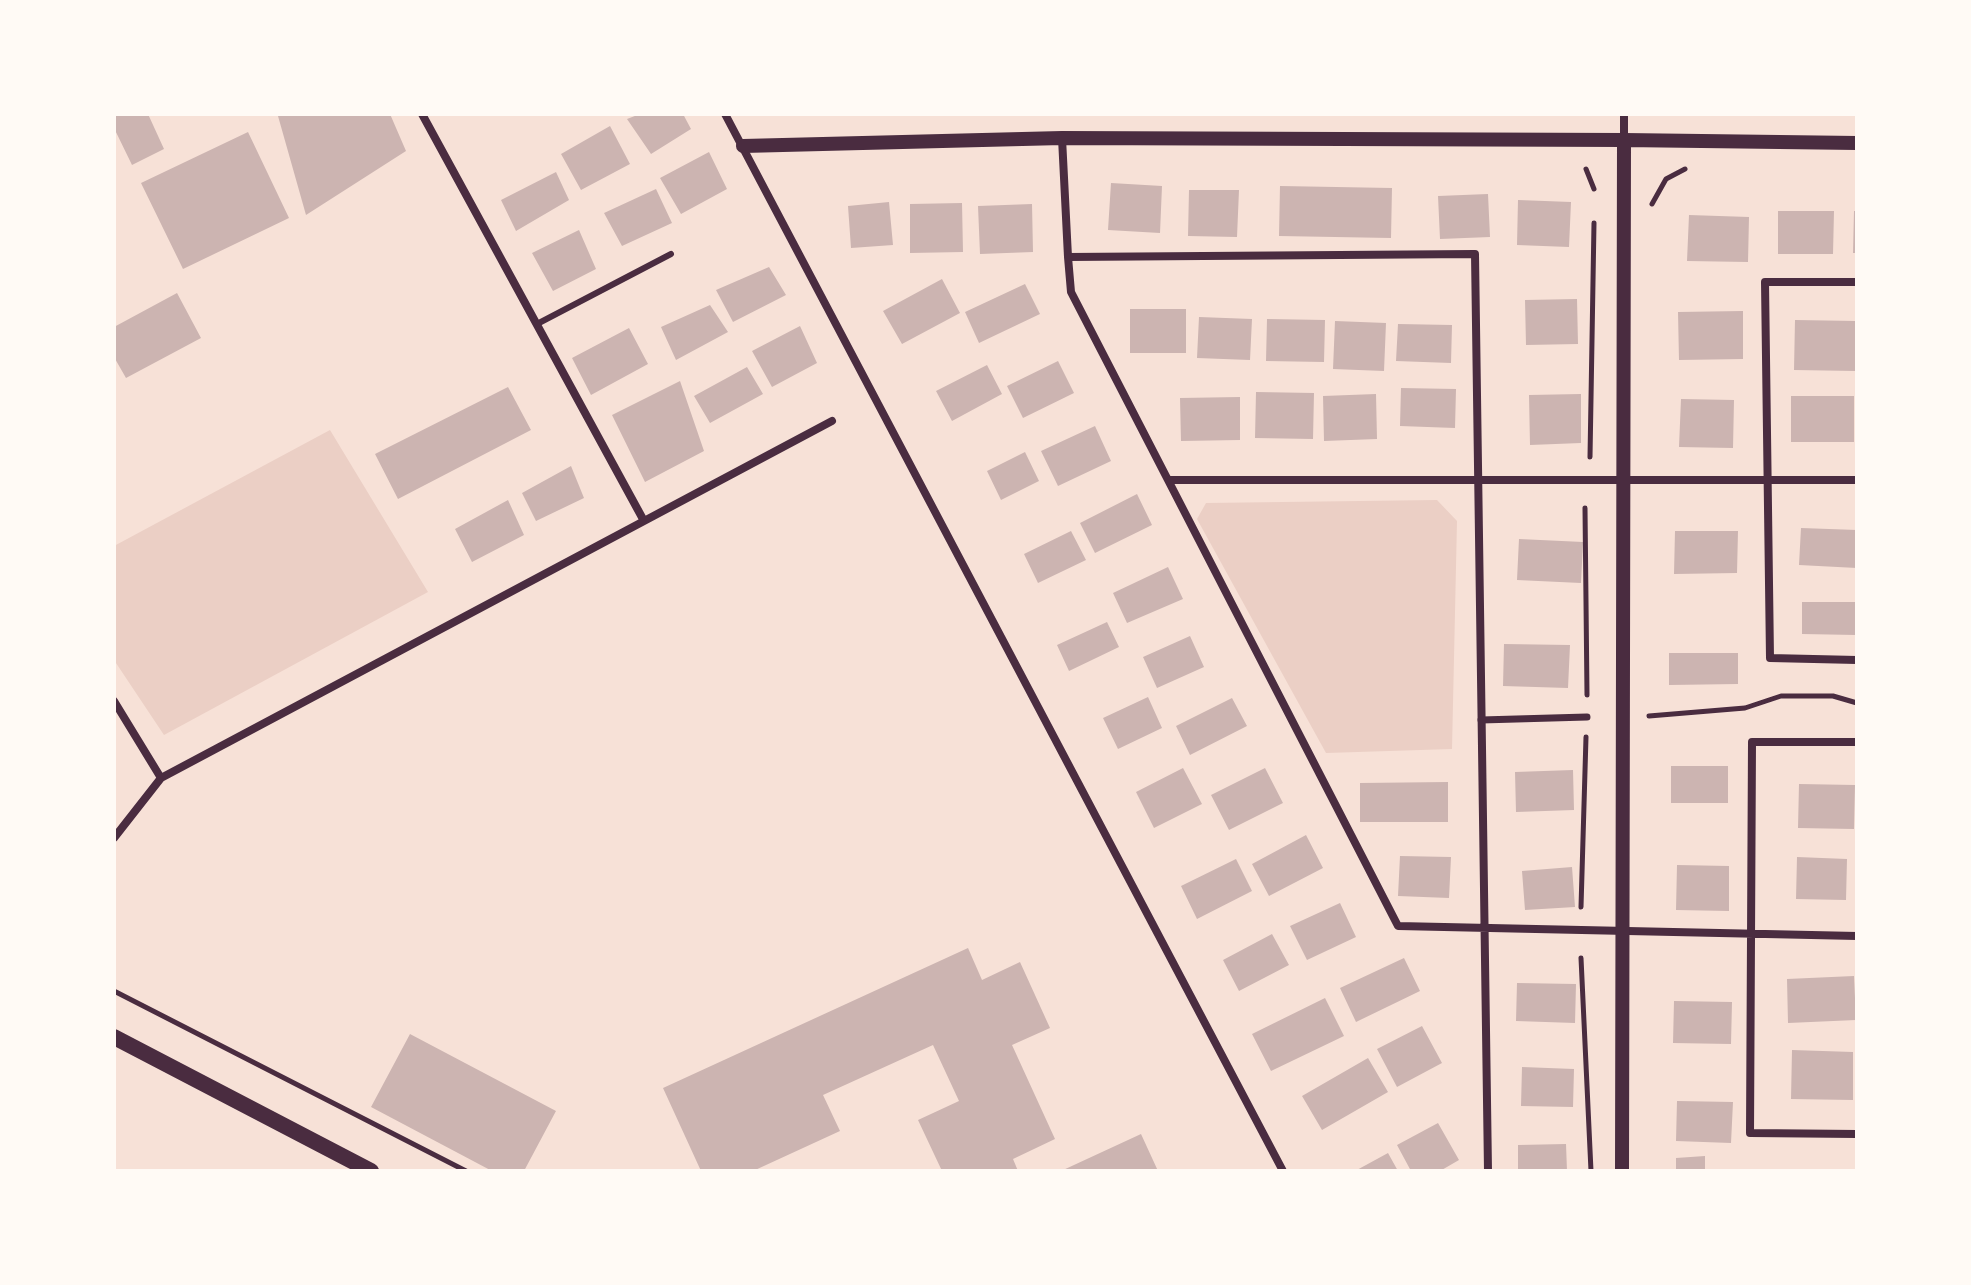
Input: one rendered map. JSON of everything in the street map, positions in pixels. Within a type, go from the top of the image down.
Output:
[{"type":"main road","points":[[114,1037],[371,1171]]},
{"type":"street","points":[[422,114],[644,521]]},
{"type":"street","points":[[725,114],[1283,1171]]},
{"type":"street","points":[[1622,1171],[1624,114]]},
{"type":"street","points":[[743,146],[1062,138],[1857,143]]},
{"type":"street","points":[[1062,138],[1071,292],[1398,926],[1857,936]]},
{"type":"street","points":[[1068,257],[1475,254],[1481,478],[1481,720],[1488,1171]]},
{"type":"street","points":[[1857,282],[1765,282],[1770,658],[1857,660]]},
{"type":"street","points":[[114,838],[161,778],[832,421]]},
{"type":"street","points":[[1168,480],[1857,480]]},
{"type":"street","points":[[114,701],[161,778]]},
{"type":"street","points":[[1481,720],[1587,717]]},
{"type":"street","points":[[1857,742],[1752,742],[1749,936],[1750,1133],[1857,1134]]},
{"type":"lane","points":[[537,324],[671,254]]},
{"type":"path","points":[[1651,211],[1655,194],[1666,179],[1691,167]]},
{"type":"path","points":[[1586,169],[1594,183],[1595,194]]},
{"type":"path","points":[[1590,460],[1594,210]]},
{"type":"path","points":[[1647,716],[1745,708],[1781,696],[1833,696],[1857,703]]},
{"type":"path","points":[[1581,958],[1591,1171]]},
{"type":"path","points":[[114,991],[466,1171]]},
{"type":"shaded area","points":[[330,430],[428,592],[164,735],[114,660],[114,546]]},
{"type":"shaded area","points":[[1437,500],[1457,521],[1452,749],[1326,753],[1197,519],[1206,503]]},
{"type":"building","points":[[114,114],[148,114],[164,149],[132,165],[114,128]]},
{"type":"building","points":[[390,114],[406,151],[306,215],[278,116]]},
{"type":"building","points":[[640,114],[683,114],[691,129],[651,154],[627,119]]},
{"type":"building","points":[[610,126],[630,164],[581,190],[561,154]]},
{"type":"building","points":[[248,132],[289,218],[183,269],[141,183]]},
{"type":"building","points":[[709,152],[727,189],[681,214],[660,178]]},
{"type":"building","points":[[556,172],[569,200],[516,231],[501,200]]},
{"type":"building","points":[[1111,183],[1162,186],[1160,233],[1108,230]]},
{"type":"building","points":[[1280,186],[1392,188],[1391,238],[1279,236]]},
{"type":"building","points":[[656,189],[672,223],[622,246],[604,213]]},
{"type":"building","points":[[1189,190],[1239,190],[1237,237],[1188,236]]},
{"type":"building","points":[[1488,194],[1490,237],[1440,239],[1438,196]]},
{"type":"building","points":[[1518,200],[1571,202],[1569,247],[1517,245]]},
{"type":"building","points":[[889,202],[893,245],[851,248],[848,206]]},
{"type":"building","points":[[962,203],[963,252],[910,253],[910,204]]},
{"type":"building","points":[[1032,204],[1033,252],[980,254],[978,206]]},
{"type":"building","points":[[1778,211],[1834,211],[1833,254],[1778,254]]},
{"type":"building","points":[[1854,211],[1857,211],[1857,253],[1853,253]]},
{"type":"building","points":[[1689,215],[1749,217],[1748,262],[1687,261]]},
{"type":"building","points":[[579,230],[596,269],[553,291],[532,253]]},
{"type":"building","points":[[769,267],[786,295],[733,322],[716,290]]},
{"type":"building","points":[[942,279],[960,313],[902,344],[883,311]]},
{"type":"building","points":[[1025,284],[1040,314],[979,343],[965,312]]},
{"type":"building","points":[[177,293],[201,338],[126,378],[114,357],[114,327]]},
{"type":"building","points":[[1577,299],[1578,344],[1526,345],[1525,300]]},
{"type":"building","points":[[710,305],[728,332],[676,360],[661,327]]},
{"type":"building","points":[[1130,309],[1186,309],[1186,353],[1130,353]]},
{"type":"building","points":[[1743,311],[1743,359],[1679,360],[1678,312]]},
{"type":"building","points":[[1199,317],[1252,319],[1250,360],[1197,358]]},
{"type":"building","points":[[1267,319],[1325,320],[1324,362],[1266,361]]},
{"type":"building","points":[[1795,320],[1856,321],[1856,371],[1794,370]]},
{"type":"building","points":[[1335,321],[1386,323],[1384,371],[1333,369]]},
{"type":"building","points":[[1398,324],[1452,325],[1451,363],[1396,361]]},
{"type":"building","points":[[800,326],[817,363],[772,387],[752,351]]},
{"type":"building","points":[[629,328],[648,364],[591,395],[572,358]]},
{"type":"building","points":[[1058,361],[1074,393],[1023,418],[1007,386]]},
{"type":"building","points":[[987,365],[1002,394],[952,421],[936,391]]},
{"type":"building","points":[[747,367],[763,394],[710,423],[694,396]]},
{"type":"building","points":[[680,381],[704,451],[645,482],[612,415]]},
{"type":"building","points":[[508,387],[531,430],[398,499],[375,454]]},
{"type":"building","points":[[1401,388],[1456,389],[1455,428],[1400,426]]},
{"type":"building","points":[[1256,392],[1314,393],[1313,439],[1255,438]]},
{"type":"building","points":[[1376,394],[1377,439],[1324,441],[1323,396]]},
{"type":"building","points":[[1581,394],[1581,443],[1530,445],[1529,395]]},
{"type":"building","points":[[1791,396],[1854,396],[1854,442],[1791,442]]},
{"type":"building","points":[[1240,397],[1240,440],[1181,441],[1180,398]]},
{"type":"building","points":[[1681,399],[1734,400],[1733,448],[1679,447]]},
{"type":"building","points":[[1095,426],[1111,461],[1058,486],[1041,451]]},
{"type":"building","points":[[1025,452],[1039,481],[1001,500],[987,471]]},
{"type":"building","points":[[571,466],[584,498],[536,521],[522,493]]},
{"type":"building","points":[[1137,494],[1152,525],[1095,553],[1080,523]]},
{"type":"building","points":[[508,500],[524,535],[472,562],[455,529]]},
{"type":"building","points":[[1801,528],[1857,530],[1857,568],[1799,565]]},
{"type":"building","points":[[1071,531],[1086,560],[1038,583],[1024,554]]},
{"type":"building","points":[[1675,531],[1738,531],[1737,573],[1674,574]]},
{"type":"building","points":[[1519,539],[1583,542],[1581,583],[1517,580]]},
{"type":"building","points":[[1168,567],[1183,599],[1127,623],[1113,593]]},
{"type":"building","points":[[1802,602],[1856,602],[1856,635],[1802,634]]},
{"type":"building","points":[[1107,622],[1119,647],[1069,671],[1057,645]]},
{"type":"building","points":[[1190,636],[1204,667],[1157,688],[1143,657]]},
{"type":"building","points":[[1504,644],[1570,645],[1568,688],[1503,686]]},
{"type":"building","points":[[1669,653],[1738,653],[1738,684],[1669,685]]},
{"type":"building","points":[[1148,697],[1162,728],[1118,749],[1103,718]]},
{"type":"building","points":[[1232,698],[1247,726],[1190,755],[1176,726]]},
{"type":"building","points":[[1671,766],[1728,766],[1728,803],[1671,803]]},
{"type":"building","points":[[1183,768],[1202,804],[1154,828],[1136,792]]},
{"type":"building","points":[[1265,768],[1283,803],[1229,830],[1211,795]]},
{"type":"building","points":[[1573,770],[1574,810],[1516,812],[1515,772]]},
{"type":"building","points":[[1448,782],[1448,822],[1360,822],[1360,783]]},
{"type":"building","points":[[1799,784],[1855,785],[1854,829],[1798,828]]},
{"type":"building","points":[[1306,835],[1323,868],[1269,896],[1252,864]]},
{"type":"building","points":[[1400,856],[1451,857],[1449,898],[1398,896]]},
{"type":"building","points":[[1797,857],[1847,859],[1846,900],[1796,899]]},
{"type":"building","points":[[1236,859],[1252,891],[1197,919],[1181,886]]},
{"type":"building","points":[[1677,865],[1729,866],[1729,911],[1676,910]]},
{"type":"building","points":[[1572,867],[1575,907],[1525,910],[1522,871]]},
{"type":"building","points":[[1340,903],[1356,937],[1307,960],[1290,926]]},
{"type":"building","points":[[1272,934],[1289,965],[1239,991],[1223,960]]},
{"type":"building","points":[[968,948],[982,980],[1020,962],[1050,1028],[1012,1045],[1055,1139],[1013,1159],[1018,1171],[942,1171],[918,1120],[959,1101],[933,1045],[823,1095],[840,1131],[753,1171],[701,1171],[663,1088]]},
{"type":"building","points":[[1404,958],[1420,991],[1356,1022],[1340,988]]},
{"type":"building","points":[[1854,976],[1856,1020],[1788,1023],[1787,979]]},
{"type":"building","points":[[1517,983],[1576,984],[1575,1023],[1516,1021]]},
{"type":"building","points":[[1325,998],[1344,1036],[1271,1071],[1252,1034]]},
{"type":"building","points":[[1674,1001],[1732,1002],[1731,1044],[1673,1043]]},
{"type":"building","points":[[1422,1026],[1442,1063],[1397,1087],[1377,1049]]},
{"type":"building","points":[[410,1034],[556,1111],[524,1171],[492,1171],[371,1107]]},
{"type":"building","points":[[1792,1050],[1853,1052],[1853,1100],[1791,1099]]},
{"type":"building","points":[[1368,1058],[1388,1092],[1322,1130],[1302,1096]]},
{"type":"building","points":[[1522,1067],[1574,1069],[1573,1107],[1521,1106]]},
{"type":"building","points":[[1677,1101],[1733,1102],[1731,1143],[1676,1141]]},
{"type":"building","points":[[1438,1123],[1459,1160],[1440,1171],[1411,1171],[1397,1145]]},
{"type":"building","points":[[1141,1134],[1158,1171],[1061,1171]]},
{"type":"building","points":[[1566,1144],[1567,1171],[1518,1171],[1518,1145]]},
{"type":"building","points":[[1388,1153],[1398,1171],[1355,1171]]},
{"type":"building","points":[[1705,1156],[1705,1171],[1676,1171],[1676,1158]]}]
